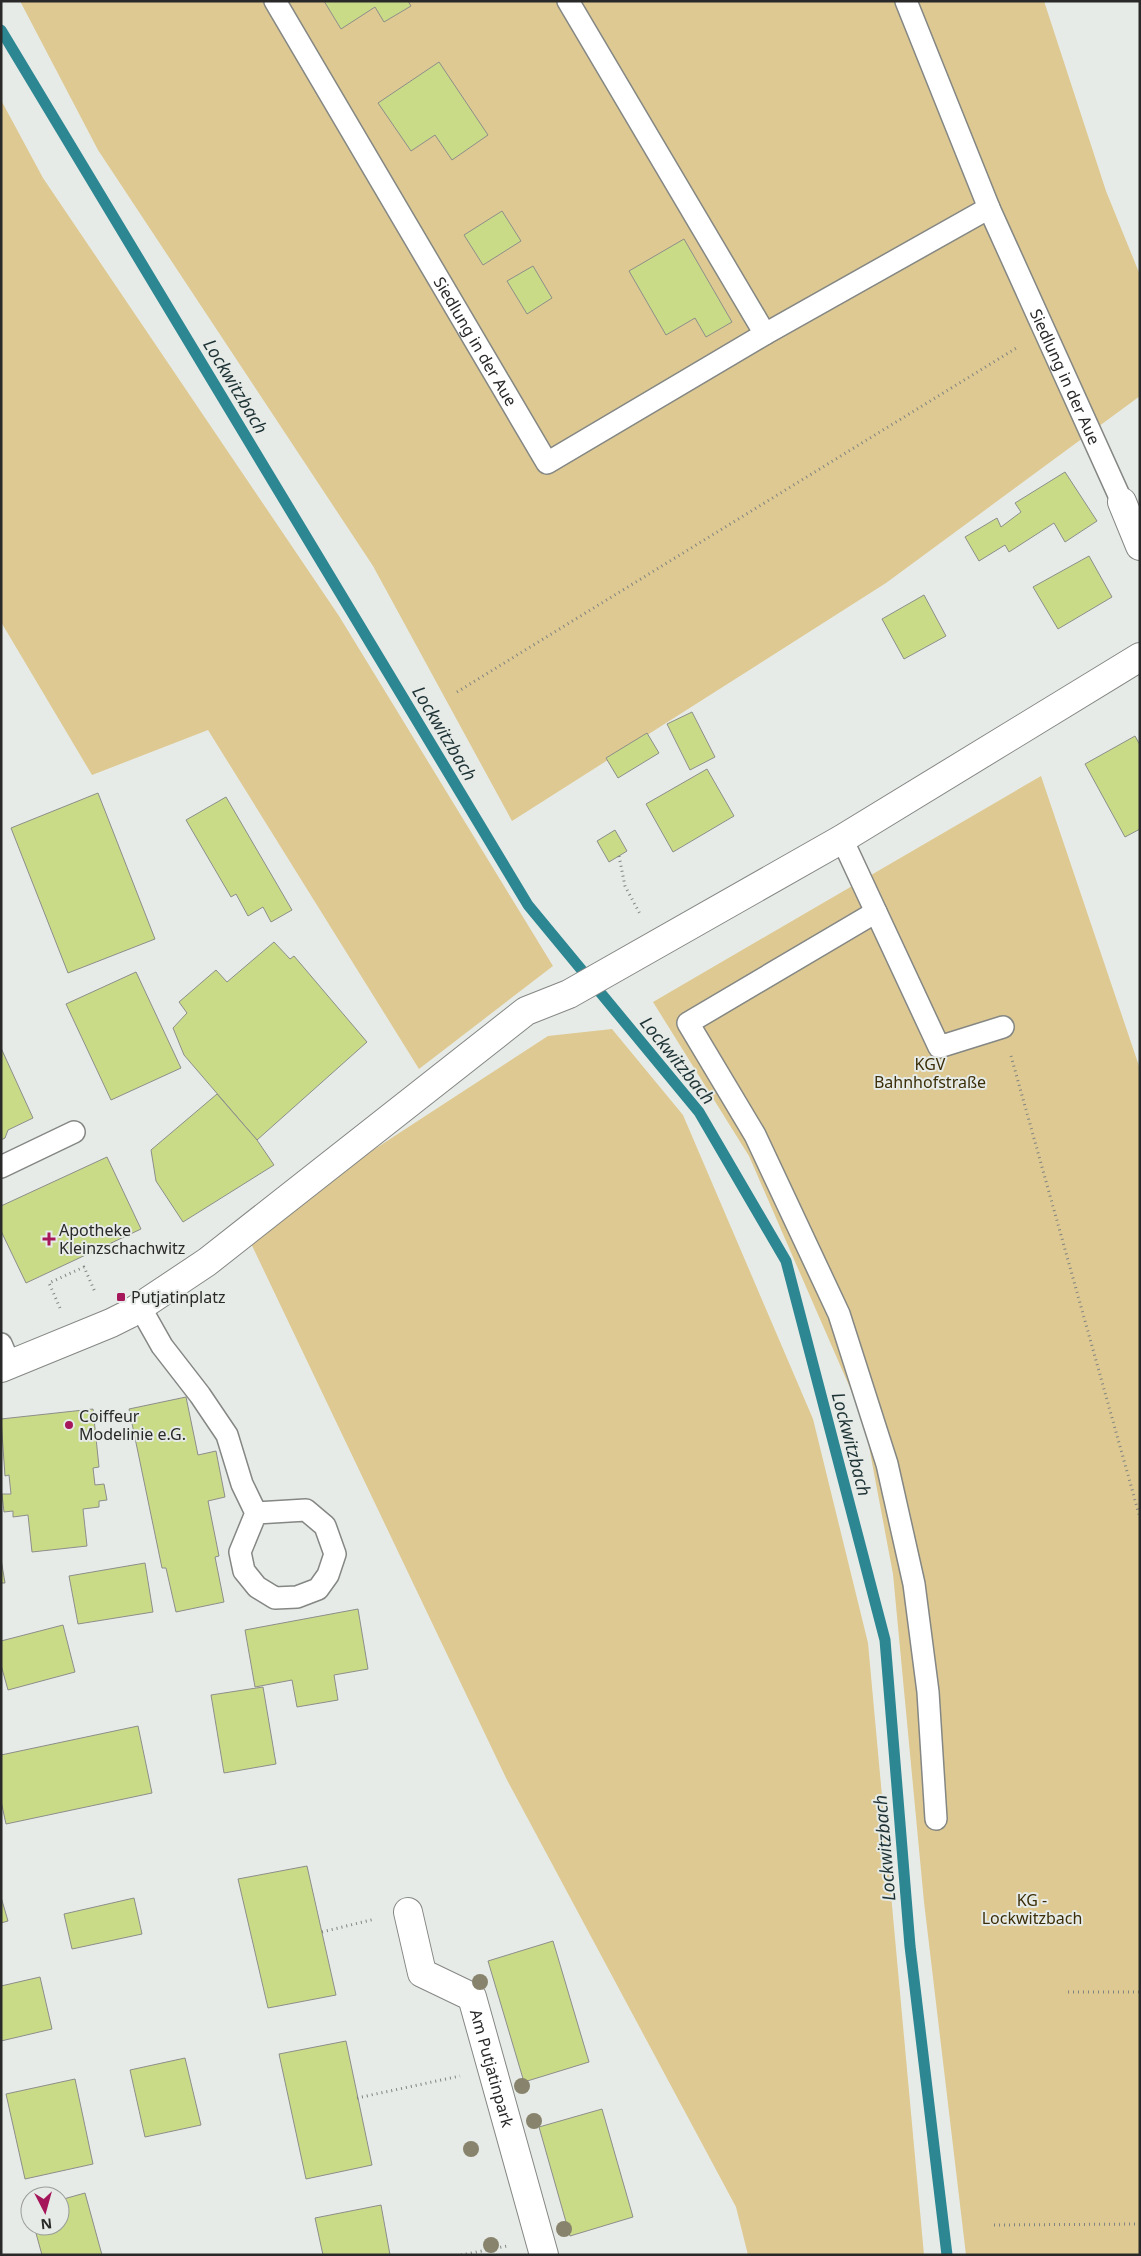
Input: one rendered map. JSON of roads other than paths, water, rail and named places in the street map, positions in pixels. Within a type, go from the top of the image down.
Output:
[{"type":"street","name":"Siedlung in der Aue","points":[[1122,502],[1140,546]]},
{"type":"street","points":[[4,1359],[74,1340],[140,1307],[207,1262],[526,1011],[569,994],[842,839],[1140,656]]},
{"type":"street","name":"Am Putjatinpark","points":[[408,1912],[422,1973],[472,1997],[544,2255]]},
{"type":"lane","name":"Siedlung in der Aue","points":[[275,1],[547,464],[765,334],[989,208]]},
{"type":"lane","points":[[568,1],[765,334]]},
{"type":"lane","name":"Siedlung in der Aue","points":[[906,1],[989,208],[1122,502]]},
{"type":"lane","points":[[842,839],[939,1047],[1003,1027]]},
{"type":"lane","points":[[876,912],[688,1024],[756,1135],[839,1314],[887,1464],[914,1584],[928,1692],[936,1819]]},
{"type":"lane","points":[[1,1167],[74,1132]]},
{"type":"lane","points":[[140,1307],[162,1346],[200,1395],[227,1435],[242,1484],[256,1513],[240,1552],[244,1571],[257,1587],[275,1598],[297,1597],[318,1589],[328,1575],[334,1554],[325,1526],[306,1510],[256,1513]]},
{"type":"waterway","name":"Lockwitzbach","points":[[1,30],[528,905],[699,1112],[786,1261],[885,1640],[910,1946],[947,2255]]},
{"type":"place","name":"Apotheke Kleinzschachwitz","points":[[49,1239]]},
{"type":"place","name":"Putjatinplatz","points":[[121,1297]]},
{"type":"place","name":"Coiffeur Modelinie e.G.","points":[[69,1425]]},
{"type":"park label","name":"KGV Bahnhofstraße","points":[[930,1073]]},
{"type":"park label","name":"KG - Lockwitzbach","points":[[1032,1909]]}]
